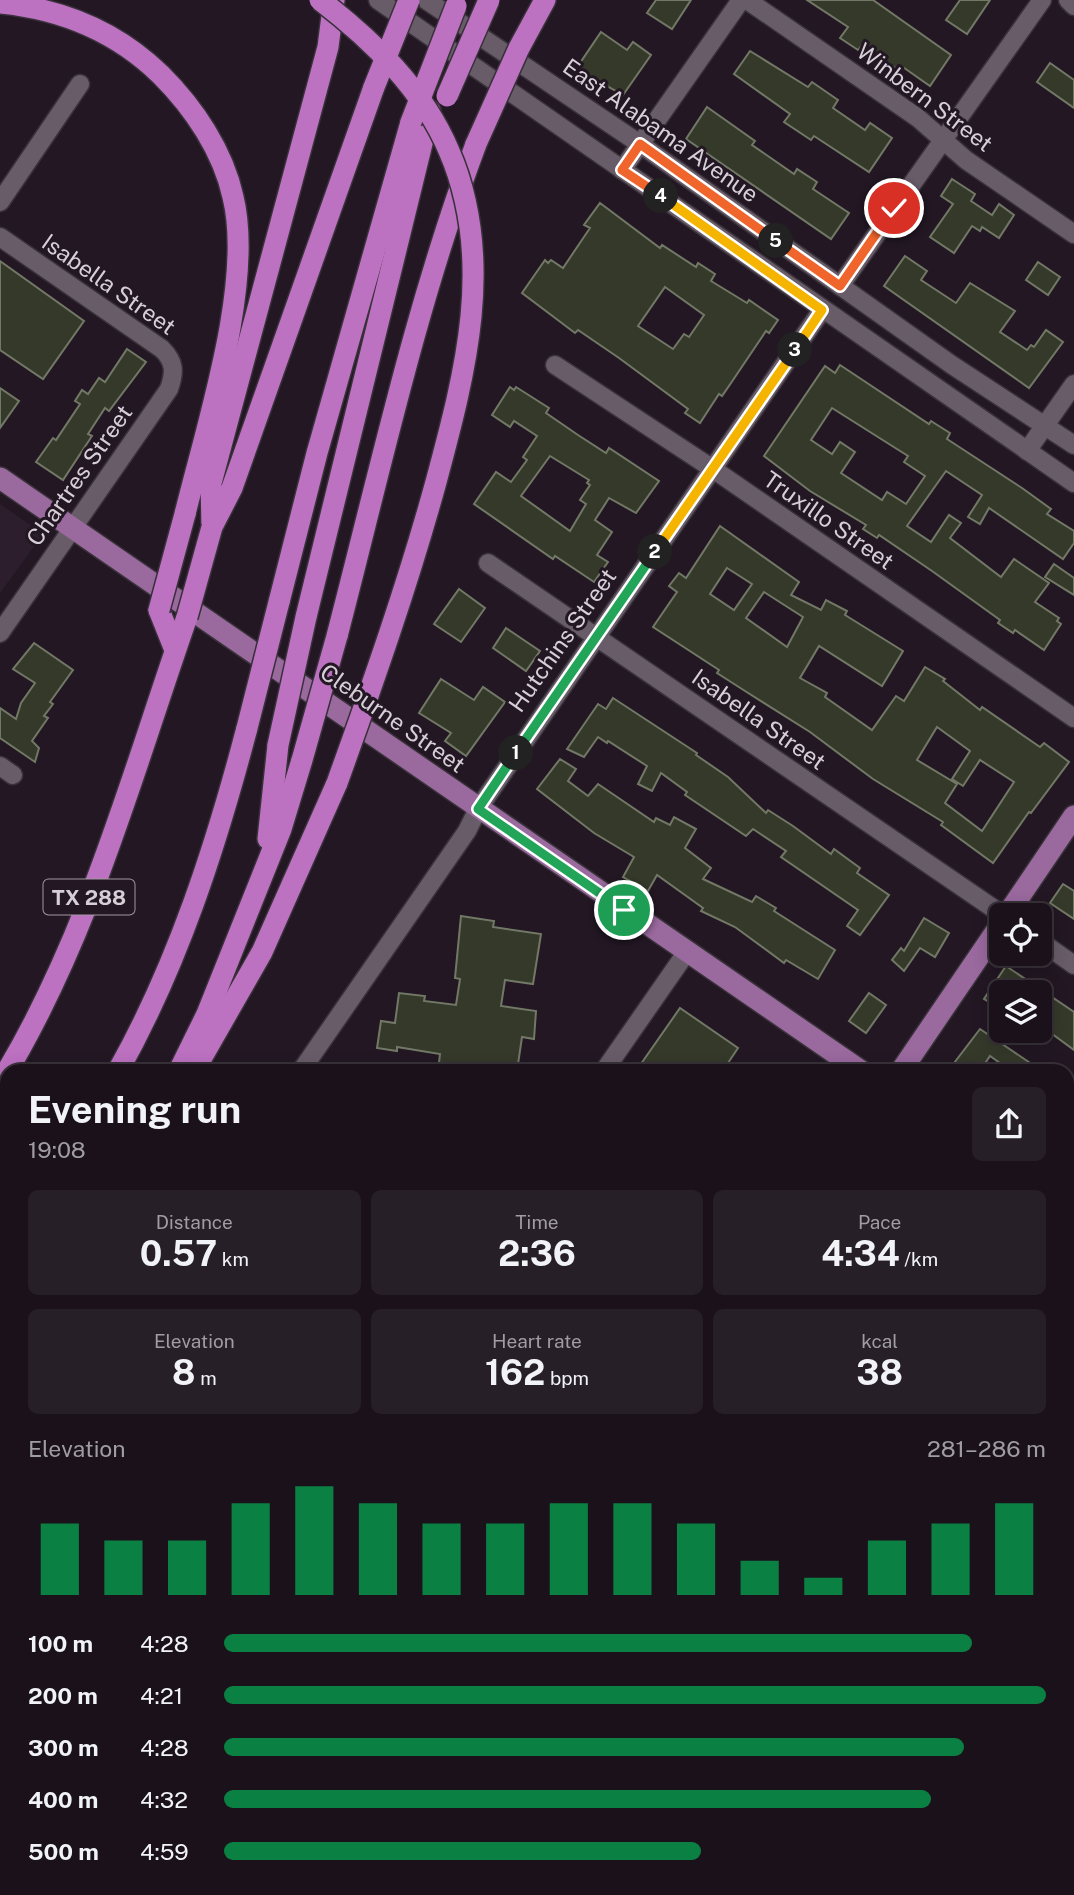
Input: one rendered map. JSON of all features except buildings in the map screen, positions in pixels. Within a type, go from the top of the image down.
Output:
[{"type":"highway","points":[[198,1064],[262,952],[315,839],[337,783],[398,611],[453,419],[472,315],[474,271],[468,218],[459,177],[433,120],[380,51],[320,0]]},
{"type":"highway","points":[[212,527],[211,483],[327,47],[334,0]]},
{"type":"highway","points":[[175,650],[212,527],[232,488],[374,87],[409,0]]},
{"type":"highway","points":[[388,284],[447,96],[489,0]]},
{"type":"highway","points":[[182,1064],[207,1014],[289,806],[337,636],[427,287],[448,218],[476,144],[519,48],[545,0]]},
{"type":"highway","points":[[0,3],[54,12],[81,21],[149,63],[187,102],[212,142],[233,196],[238,229],[234,298],[185,514],[159,610],[175,650]]},
{"type":"highway","points":[[266,862],[278,745],[306,617],[457,3]]},
{"type":"highway","points":[[122,1064],[136,1039],[200,885],[247,728],[317,453],[411,122],[457,3]]},
{"type":"highway","name":"TX 288","points":[[11,1064],[76,931],[175,650]]},
{"type":"main road","name":"Cleburne Street","points":[[0,478],[851,1064]]},
{"type":"main road","points":[[1013,903],[1074,816]]},
{"type":"main road","points":[[906,1064],[989,942]]},
{"type":"street","points":[[378,0],[1074,483]]},
{"type":"street","name":"East Alabama Avenue","points":[[426,0],[640,144],[953,365],[1074,445]]},
{"type":"street","points":[[622,170],[741,0]]},
{"type":"street","name":"Winbern Street","points":[[747,0],[943,138],[966,160],[1074,234]]},
{"type":"street","points":[[840,286],[1042,0]]},
{"type":"street","points":[[1068,0],[1074,6]]},
{"type":"street","points":[[0,202],[80,84]]},
{"type":"street","name":"Isabella Street","points":[[0,237],[162,349],[172,359],[173,380]]},
{"type":"street","name":"Hutchins Street","points":[[306,1064],[822,310]]},
{"type":"street","name":"Truxillo Street","points":[[555,365],[713,469],[1074,718]]},
{"type":"street","name":"Chartres Street","points":[[0,633],[173,380]]},
{"type":"street","points":[[1027,450],[1074,384]]},
{"type":"street","name":"Isabella Street","points":[[488,563],[989,904]]},
{"type":"street","points":[[1052,949],[1074,965]]},
{"type":"street","points":[[609,1064],[686,953]]},
{"type":"shaded area","points":[[0,504],[43,534],[0,593]]},
{"type":"route","points":[[624,910],[478,809],[822,310],[622,170],[640,144],[840,286],[894,208]]}]
